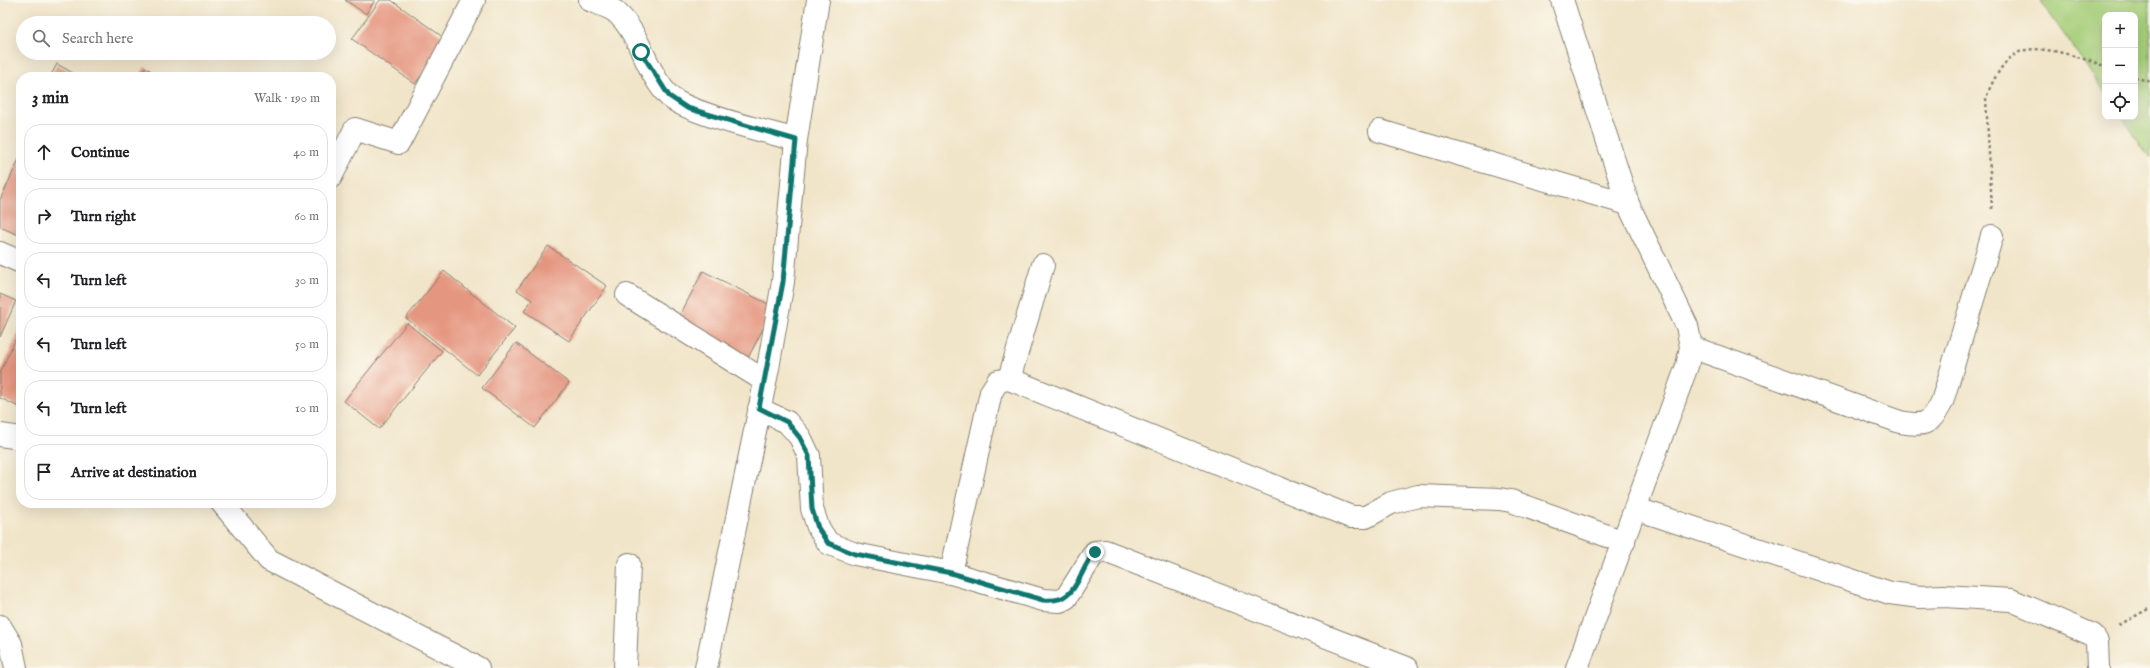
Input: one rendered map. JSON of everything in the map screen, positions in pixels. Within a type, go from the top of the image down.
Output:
[{"type":"street","points":[[336,167],[355,129],[399,143],[474,0]]},
{"type":"street","points":[[590,0],[616,12],[629,27],[641,52],[669,96],[687,108],[796,140]]},
{"type":"street","points":[[706,668],[765,381],[783,282],[796,140],[818,0]]},
{"type":"street","points":[[1562,0],[1628,204],[1687,326],[1691,348],[1687,366],[1577,668]]},
{"type":"street","points":[[1380,131],[1628,204]]},
{"type":"street","points":[[1691,348],[1900,422],[1922,425],[1934,417],[1942,402],[1992,236]]},
{"type":"street","points":[[0,253],[16,260]]},
{"type":"street","points":[[1009,379],[1043,265]]},
{"type":"street","points":[[627,295],[765,381]]},
{"type":"street","points":[[951,573],[991,392],[998,381],[1009,379],[1351,517],[1366,517],[1391,503],[1418,496],[1499,499],[1511,501],[1624,542]]},
{"type":"street","points":[[759,408],[787,422],[800,438],[809,456],[812,509],[818,528],[828,543],[855,554],[951,573],[1043,600],[1060,601],[1070,592],[1092,555],[1095,552],[1105,551],[1407,668]]},
{"type":"street","points":[[0,435],[16,437]]},
{"type":"street","points":[[226,508],[269,560],[478,668]]},
{"type":"street","points":[[1636,509],[1890,593],[1920,597],[2011,600],[2085,631],[2096,638],[2098,668]]},
{"type":"street","points":[[625,668],[629,564]]},
{"type":"street","points":[[0,626],[11,644],[16,668]]},
{"type":"path","points":[[1992,236],[1986,98],[1992,82],[2006,61],[2026,50],[2053,51],[2080,57],[2102,65]]},
{"type":"path","points":[[2138,79],[2150,82]]},
{"type":"path","points":[[2096,638],[2150,608]]},
{"type":"green space","points":[[2040,0],[2150,0],[2150,158],[2124,120],[2138,120],[2138,12],[2102,12],[2102,89]]},
{"type":"building","points":[[345,0],[375,0],[366,14]]},
{"type":"building","points":[[380,0],[391,0],[447,40],[415,84],[352,39]]},
{"type":"building","points":[[57,64],[71,72],[53,72]]},
{"type":"building","points":[[145,67],[152,72],[142,72]]},
{"type":"building","points":[[16,166],[16,234],[0,227],[0,200]]},
{"type":"building","points":[[548,246],[607,286],[569,341],[524,311],[532,300],[517,290]]},
{"type":"building","points":[[444,271],[515,328],[477,375],[406,318]]},
{"type":"building","points":[[703,271],[774,307],[748,358],[677,321]]},
{"type":"building","points":[[0,294],[16,301],[0,337]]},
{"type":"building","points":[[407,323],[442,351],[379,429],[344,401]]},
{"type":"building","points":[[16,338],[16,406],[0,398],[0,373]]},
{"type":"building","points":[[516,343],[569,383],[535,428],[482,388]]},
{"type":"route","points":[[641,52],[656,78],[669,96],[687,108],[796,140],[783,282],[768,368],[759,408],[776,415],[787,422],[800,438],[809,456],[812,509],[818,528],[828,543],[855,554],[951,573],[1043,600],[1053,601],[1060,601],[1066,598],[1095,552]]}]
